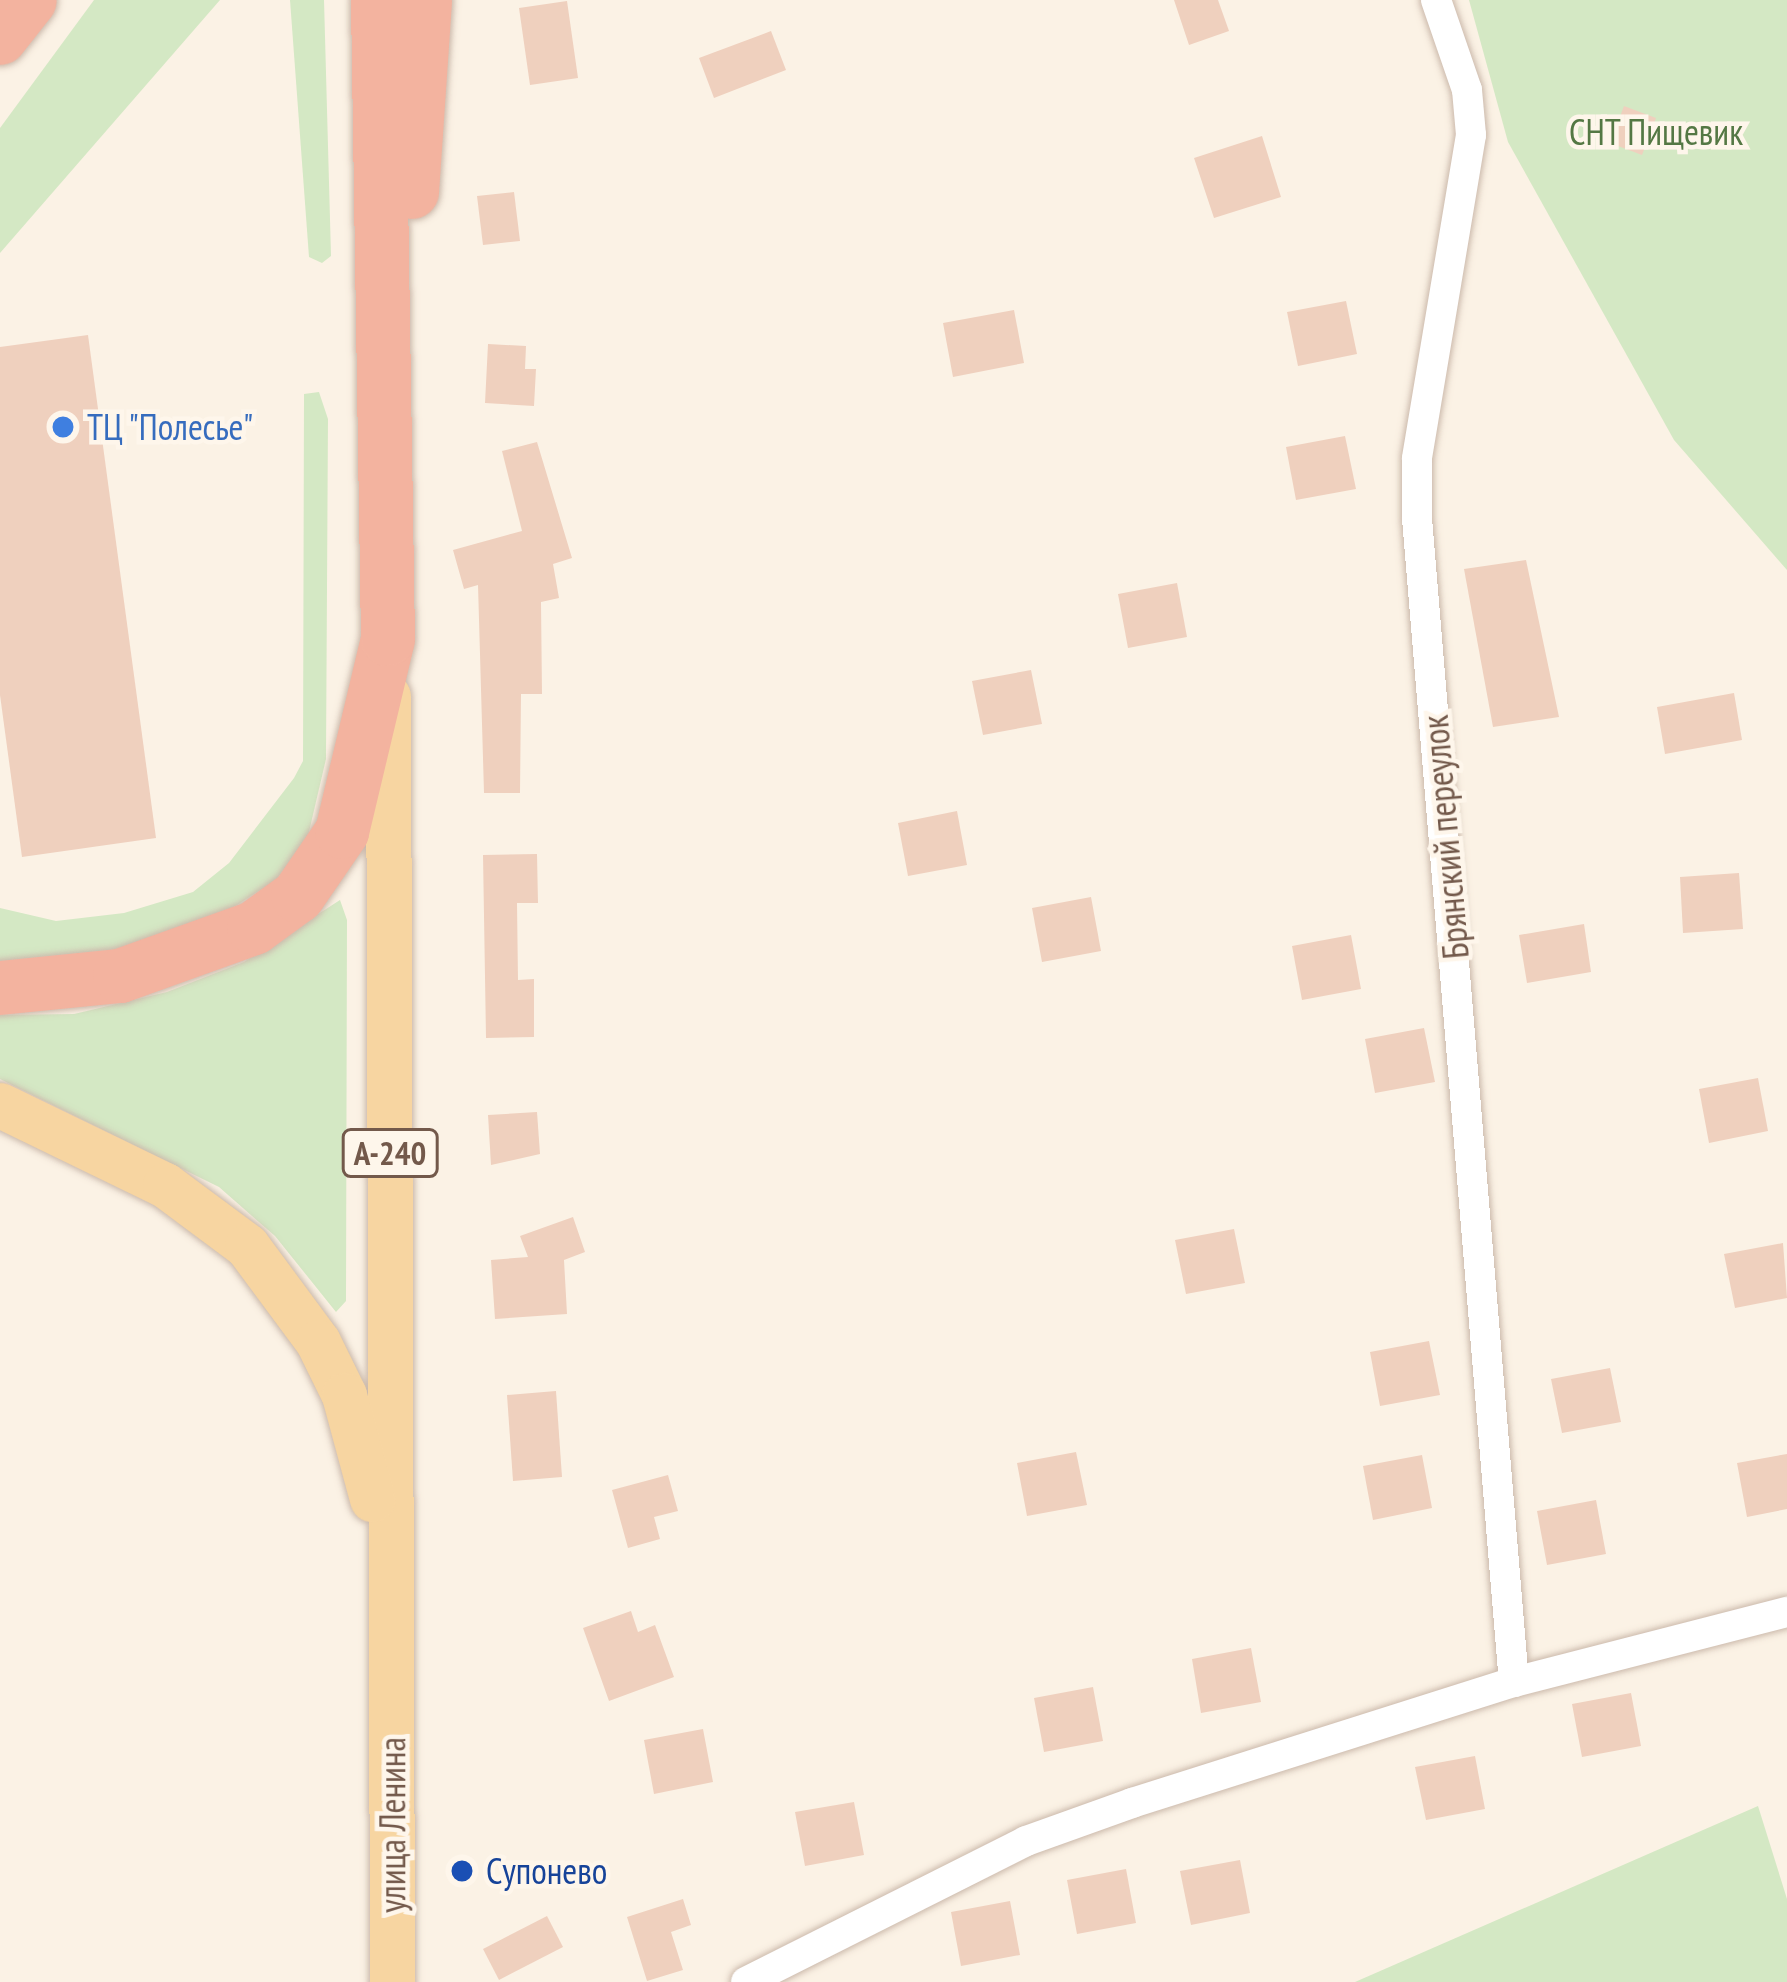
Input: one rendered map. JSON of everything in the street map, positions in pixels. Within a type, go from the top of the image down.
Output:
[{"type":"highway","points":[[0,38],[30,0]]},
{"type":"highway","points":[[367,0],[378,77]]},
{"type":"highway","name":"А-240","points":[[378,0],[388,639]]},
{"type":"highway","name":"А-240","points":[[388,512],[425,0]]},
{"type":"highway","points":[[0,988],[79,985],[166,963],[254,928],[298,896],[324,866],[356,794],[388,639]]},
{"type":"main road","name":"А-240","points":[[388,639],[392,1668]]},
{"type":"main road","points":[[0,1105],[165,1185],[247,1246],[286,1290],[344,1395],[361,1448],[379,1528],[392,1668]]},
{"type":"main road","name":"улица Ленина","points":[[391,1978],[392,1668]]},
{"type":"street","name":"Брянский переулок","points":[[1436,0],[1467,91],[1471,135],[1417,459],[1417,518],[1514,1682]]},
{"type":"street","points":[[746,1982],[1026,1841],[1514,1682],[1787,1612]]},
{"type":"green space","points":[[94,0],[220,0],[0,253],[0,128]]},
{"type":"green space","points":[[290,0],[324,0],[331,256],[322,263],[309,257]]},
{"type":"green space","name":"СНТ Пищевик","points":[[1469,0],[1787,0],[1787,570],[1674,440],[1508,142]]},
{"type":"green space","points":[[319,392],[328,419],[326,759],[308,836],[276,880],[226,912],[119,949],[0,961],[0,908],[56,921],[124,913],[193,892],[229,863],[294,778],[303,761],[304,394]]},
{"type":"green space","points":[[340,900],[347,920],[346,1301],[336,1312],[275,1236],[219,1187],[0,1079],[0,1015],[74,1014],[167,992],[244,962]]},
{"type":"green space","points":[[1758,1806],[1787,1899],[1787,1982],[1355,1982]]},
{"type":"building","points":[[1174,0],[1218,0],[1229,31],[1189,45]]},
{"type":"building","points":[[567,1],[578,78],[530,85],[519,8]]},
{"type":"building","points":[[771,31],[786,70],[714,98],[699,58]]},
{"type":"building","points":[[1624,106],[1656,118],[1642,155],[1610,143]]},
{"type":"building","points":[[1262,136],[1281,197],[1214,218],[1194,158]]},
{"type":"building","points":[[514,192],[520,241],[483,245],[477,196]]},
{"type":"building","points":[[1346,301],[1357,354],[1298,366],[1287,312]]},
{"type":"building","points":[[1014,310],[1024,363],[953,377],[943,323]]},
{"type":"building","points":[[88,335],[156,838],[22,857],[0,695],[0,347]]},
{"type":"building","points":[[488,344],[526,346],[525,369],[536,369],[534,406],[485,403]]},
{"type":"building","points":[[1345,436],[1356,489],[1296,500],[1286,447]]},
{"type":"building","points":[[537,442],[572,558],[553,564],[559,598],[541,602],[542,694],[521,694],[520,793],[484,793],[478,585],[464,589],[453,550],[522,531],[502,451]]},
{"type":"building","points":[[1526,560],[1559,717],[1493,727],[1464,569]]},
{"type":"building","points":[[1177,583],[1187,637],[1128,648],[1118,594]]},
{"type":"building","points":[[1031,670],[1042,724],[983,735],[972,681]]},
{"type":"building","points":[[1734,693],[1742,740],[1665,754],[1657,707]]},
{"type":"building","points":[[957,811],[967,865],[908,876],[898,823]]},
{"type":"building","points":[[537,854],[538,903],[517,903],[518,980],[534,979],[534,1037],[486,1038],[483,855]]},
{"type":"building","points":[[1739,873],[1743,929],[1683,933],[1680,877]]},
{"type":"building","points":[[1091,897],[1101,951],[1042,962],[1032,908]]},
{"type":"building","points":[[1584,924],[1591,972],[1527,983],[1519,935]]},
{"type":"building","points":[[1351,935],[1361,989],[1302,1000],[1292,946]]},
{"type":"building","points":[[1424,1028],[1435,1082],[1375,1093],[1365,1039]]},
{"type":"building","points":[[1758,1078],[1768,1131],[1709,1143],[1699,1089]]},
{"type":"building","points":[[537,1112],[540,1154],[491,1165],[488,1115]]},
{"type":"building","points":[[573,1217],[585,1252],[564,1260],[567,1314],[495,1319],[491,1260],[528,1257],[520,1236]]},
{"type":"building","points":[[1234,1229],[1245,1283],[1186,1294],[1175,1240]]},
{"type":"building","points":[[1783,1243],[1787,1298],[1735,1308],[1724,1254]]},
{"type":"building","points":[[1429,1341],[1440,1395],[1380,1406],[1370,1352]]},
{"type":"building","points":[[1610,1368],[1621,1422],[1562,1433],[1551,1379]]},
{"type":"building","points":[[556,1391],[562,1477],[513,1481],[507,1395]]},
{"type":"building","points":[[1076,1452],[1087,1505],[1027,1516],[1017,1463]]},
{"type":"building","points":[[1787,1454],[1787,1509],[1747,1517],[1737,1463]]},
{"type":"building","points":[[1422,1455],[1432,1508],[1373,1520],[1363,1466]]},
{"type":"building","points":[[668,1475],[678,1511],[654,1517],[660,1539],[628,1548],[612,1490]]},
{"type":"building","points":[[1596,1500],[1606,1554],[1547,1565],[1537,1511]]},
{"type":"building","points":[[631,1611],[638,1632],[655,1625],[674,1677],[609,1701],[583,1628]]},
{"type":"building","points":[[1251,1648],[1261,1702],[1201,1713],[1192,1659]]},
{"type":"building","points":[[1093,1687],[1103,1741],[1044,1752],[1034,1698]]},
{"type":"building","points":[[1631,1693],[1641,1746],[1582,1757],[1572,1704]]},
{"type":"building","points":[[703,1729],[713,1782],[654,1794],[644,1740]]},
{"type":"building","points":[[1475,1756],[1485,1809],[1426,1820],[1415,1767]]},
{"type":"building","points":[[854,1802],[864,1855],[805,1866],[795,1812]]},
{"type":"building","points":[[1240,1860],[1250,1913],[1191,1925],[1180,1871]]},
{"type":"building","points":[[1126,1869],[1136,1923],[1077,1934],[1067,1880]]},
{"type":"building","points":[[683,1899],[691,1925],[671,1932],[683,1970],[647,1981],[627,1917]]},
{"type":"building","points":[[1010,1901],[1020,1955],[961,1966],[951,1912]]},
{"type":"building","points":[[547,1916],[563,1947],[499,1980],[483,1949]]},
{"type":"place","name":"ТЦ \"Полесье\"","points":[[63,427]]},
{"type":"place","name":"Супонево","points":[[462,1871]]}]
